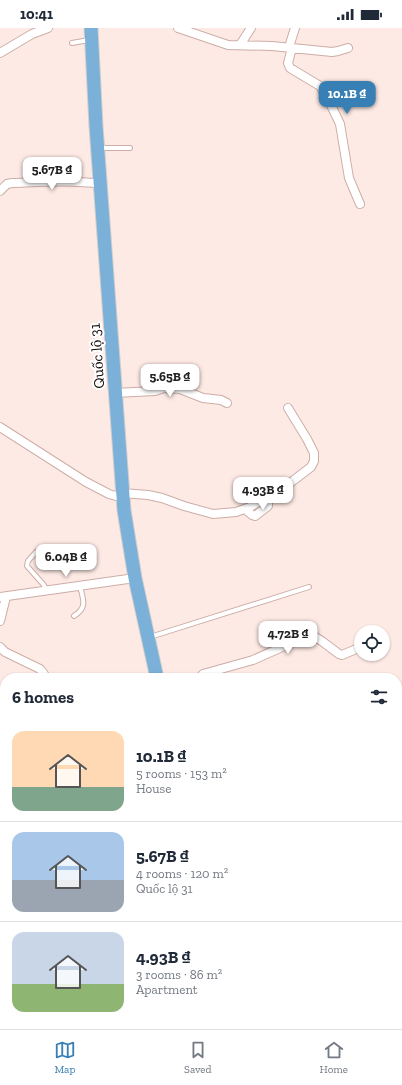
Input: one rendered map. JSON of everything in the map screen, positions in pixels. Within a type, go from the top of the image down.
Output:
[{"type":"highway","name":"Quốc lộ 31","points":[[91,34],[122,495],[135,578],[156,673]]},
{"type":"street","points":[[0,53],[32,34],[48,28]]},
{"type":"street","points":[[178,28],[218,43],[228,45],[290,47],[332,52],[348,48]]},
{"type":"street","points":[[240,45],[251,28]]},
{"type":"street","points":[[295,28],[288,63],[290,68],[320,86],[330,103],[340,124],[349,178],[360,204]]},
{"type":"street","points":[[0,191],[7,184],[12,183],[79,181],[100,184]]},
{"type":"street","points":[[115,393],[155,391],[164,388],[180,389],[203,398],[221,400],[227,404]]},
{"type":"street","points":[[0,427],[86,482],[109,494],[162,498],[213,514],[236,512],[245,509],[268,497],[311,467],[314,461],[314,453],[307,438],[288,408]]},
{"type":"street","points":[[0,621],[3,597],[135,578]]},
{"type":"street","points":[[206,673],[252,660],[309,635],[314,636],[342,655],[354,650]]},
{"type":"street","points":[[0,647],[6,652],[40,669],[43,673]]},
{"type":"lane","points":[[72,43],[91,34]]},
{"type":"lane","points":[[98,148],[130,148]]},
{"type":"lane","points":[[36,552],[28,561],[27,566],[43,584],[47,591]]},
{"type":"lane","points":[[74,616],[81,612],[83,608],[80,586]]},
{"type":"lane","points":[[148,638],[309,587]]}]
